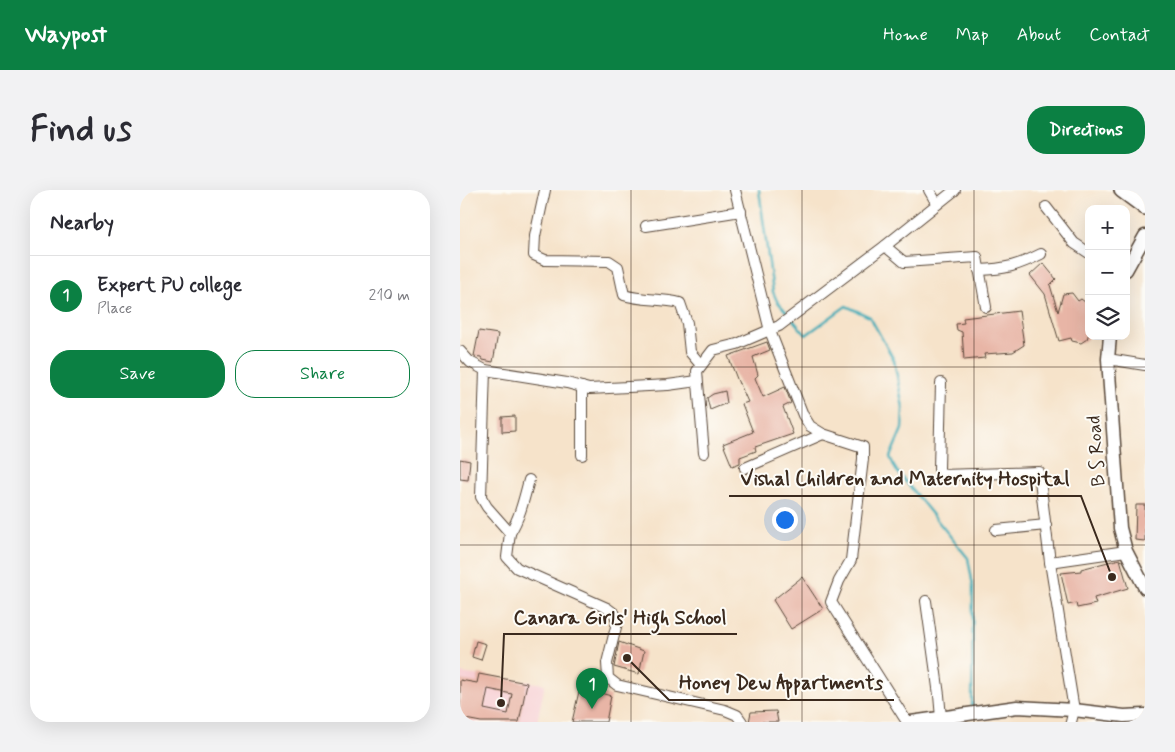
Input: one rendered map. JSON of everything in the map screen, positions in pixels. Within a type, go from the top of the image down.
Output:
[{"type":"main road","points":[[1123,190],[1145,207]]},
{"type":"street","points":[[546,190],[535,236],[534,255],[545,260],[609,261],[618,267],[624,295],[634,298],[680,303],[686,323],[690,352],[701,365]]},
{"type":"street","points":[[735,190],[774,329],[803,415],[810,426],[823,434],[862,447],[863,459],[851,560],[838,581],[831,602],[909,722],[963,717],[1016,707],[1072,716],[1145,715]]},
{"type":"street","points":[[929,190],[938,204]]},
{"type":"street","points":[[704,453],[697,371],[713,350],[736,344],[774,329],[885,246],[955,190]]},
{"type":"street","points":[[1046,207],[1074,243],[1085,250]]},
{"type":"street","points":[[646,226],[741,211]]},
{"type":"street","points":[[1130,263],[1145,236]]},
{"type":"street","points":[[885,246],[904,262],[977,257],[986,306]]},
{"type":"street","points":[[979,270],[1003,269],[1022,264],[1041,254]]},
{"type":"street","name":"B S Road","points":[[1110,340],[1108,359],[1120,528],[1126,551],[1145,588]]},
{"type":"street","points":[[460,351],[470,362],[484,370],[582,387],[600,389],[668,386],[697,381]]},
{"type":"street","points":[[1108,359],[1145,365]]},
{"type":"street","points":[[484,370],[481,498],[510,533]]},
{"type":"street","points":[[941,383],[939,469],[942,475],[1040,472],[1050,562],[1072,716]]},
{"type":"street","points":[[582,387],[582,455]]},
{"type":"street","points":[[745,468],[823,434]]},
{"type":"street","points":[[529,480],[523,505],[510,533],[507,557],[517,568],[607,608],[615,614],[617,623],[607,663],[608,678],[617,685],[726,710],[740,718]]},
{"type":"street","points":[[996,530],[1046,525]]},
{"type":"street","points":[[1050,562],[1126,551]]},
{"type":"street","points":[[926,601],[941,718]]},
{"type":"shaded area","points":[[460,673],[545,684],[537,722],[460,722]]},
{"type":"building","points":[[1043,263],[1056,279],[1050,285],[1058,312],[1063,294],[1072,293],[1078,301],[1081,299],[1085,302],[1086,340],[1081,343],[1072,341],[1071,338],[1059,341],[1045,294],[1030,275]]},
{"type":"building","points":[[1019,311],[1024,345],[1013,352],[984,354],[985,358],[964,360],[962,332],[957,330],[956,324],[964,323],[963,318]]},
{"type":"building","points":[[479,331],[498,334],[493,362],[474,356]]},
{"type":"building","points":[[767,342],[770,350],[753,357],[758,375],[755,378],[763,397],[785,387],[791,403],[783,407],[793,434],[755,447],[756,451],[740,457],[740,463],[732,466],[723,444],[753,432],[742,404],[748,402],[728,356]]},
{"type":"building","points":[[725,391],[727,403],[710,410],[707,398],[713,394]]},
{"type":"building","points":[[515,416],[515,431],[502,432],[502,417]]},
{"type":"building","points":[[460,459],[470,461],[468,480],[460,479]]},
{"type":"building","points":[[1136,505],[1145,505],[1145,541],[1135,540]]},
{"type":"building","points":[[1120,559],[1128,588],[1094,598],[1096,604],[1077,608],[1076,603],[1068,605],[1061,573],[1081,571],[1081,569]]},
{"type":"building","points":[[802,577],[823,609],[791,629],[773,600]]},
{"type":"building","points":[[476,641],[486,644],[481,660],[472,657]]},
{"type":"building","points":[[619,642],[644,651],[639,674],[614,667]]},
{"type":"building","points":[[479,674],[527,683],[519,722],[481,722],[460,718],[460,680],[477,683]],"holes":[[[488,689],[512,694],[508,714],[484,709]]]},
{"type":"building","points":[[580,687],[611,696],[606,722],[572,722]]},
{"type":"building","points":[[776,711],[778,722],[749,722],[751,712]]},
{"type":"waterway","points":[[759,190],[773,292],[777,301],[790,316]]},
{"type":"waterway","points":[[793,320],[806,335],[846,306],[870,317],[894,360],[903,408],[902,429],[890,457],[896,470],[968,558],[973,586],[972,708]]},
{"type":"place","name":"Vishal Children and Maternity Hospital","points":[[1112,577]]},
{"type":"place","name":"Honey Dew Appartments","points":[[627,658]]},
{"type":"place","name":"Canara Girls' High School","points":[[501,703]]},
{"type":"place","name":"Expert PU college","points":[[592,709]]}]
